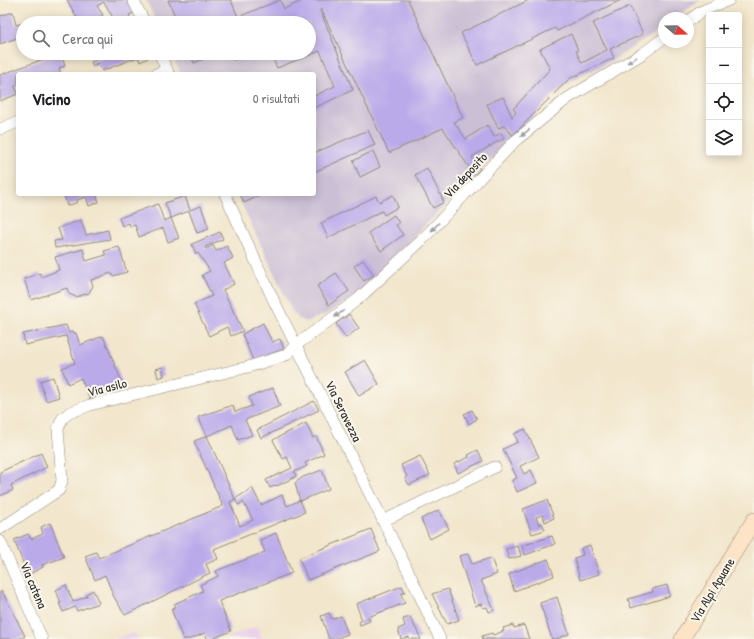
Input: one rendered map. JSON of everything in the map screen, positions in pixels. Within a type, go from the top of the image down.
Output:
[{"type":"main road","name":"Via Alpi Apuane","points":[[682,639],[754,520]]},
{"type":"street","points":[[134,0],[141,16]]},
{"type":"street","points":[[694,17],[702,11],[729,0]]},
{"type":"street","name":"Via deposito","points":[[296,345],[357,300],[410,252],[515,141],[568,98],[642,54],[658,42]]},
{"type":"street","points":[[162,60],[168,72]]},
{"type":"street","points":[[0,129],[16,123]]},
{"type":"street","name":"Via Seravezza","points":[[226,196],[296,345],[439,638]]},
{"type":"street","name":"Via asilo","points":[[0,529],[59,490],[62,481],[58,429],[62,419],[69,413],[90,405],[248,367],[286,355],[296,345]]},
{"type":"street","points":[[383,521],[495,467]]},
{"type":"street","name":"Via catena","points":[[0,541],[42,639]]},
{"type":"shaded area","points":[[146,0],[700,0],[683,12],[658,12],[658,30],[610,62],[573,80],[556,93],[350,300],[326,314],[306,322],[299,319],[292,311],[238,196],[316,196],[316,72],[180,72],[174,60],[316,60],[316,16],[154,16]]},
{"type":"shaded area","points":[[257,626],[263,639],[224,639]]},
{"type":"shaded area","points":[[134,632],[138,639],[115,639]]},
{"type":"building","points":[[67,0],[127,0],[134,13],[130,16],[112,16],[104,2],[97,6],[103,15],[101,16],[76,16]]},
{"type":"building","points":[[168,0],[231,0],[238,16],[175,16]]},
{"type":"building","points":[[280,0],[284,9],[304,0],[408,0],[463,118],[454,122],[466,139],[487,125],[494,137],[501,133],[504,139],[472,157],[480,169],[474,175],[443,128],[389,153],[321,9],[320,10],[353,90],[316,107],[316,95],[335,86],[320,51],[316,53],[316,16],[240,16]]},
{"type":"building","points":[[529,0],[621,0],[557,31],[555,28],[477,65],[461,33]]},
{"type":"building","points":[[630,6],[643,34],[610,49],[614,58],[569,79],[513,135],[504,126],[498,128],[487,104],[503,97],[512,117],[516,112],[513,109],[550,69],[540,49],[571,34],[578,50],[576,51],[582,63],[607,50],[593,23]]},
{"type":"building","points":[[13,12],[16,25],[16,38],[0,44],[0,16]]},
{"type":"building","points":[[41,60],[63,60],[65,66],[59,68],[60,72],[16,72],[16,95],[0,101],[0,75]]},
{"type":"building","points":[[96,60],[130,60],[102,71],[98,63],[93,66],[91,62]]},
{"type":"building","points":[[193,60],[201,60],[194,63]]},
{"type":"building","points":[[273,60],[297,60],[277,68]]},
{"type":"building","points":[[368,130],[375,145],[316,171],[316,152]]},
{"type":"building","points":[[373,151],[380,167],[360,177],[353,161]]},
{"type":"building","points":[[427,168],[444,202],[433,208],[415,175]]},
{"type":"building","points":[[393,195],[398,207],[384,215],[382,211],[328,238],[321,223],[376,196],[379,202]]},
{"type":"building","points":[[64,196],[97,196],[99,202],[89,206],[86,197],[67,206]]},
{"type":"building","points":[[185,196],[190,210],[201,206],[209,229],[197,233],[189,211],[171,218],[165,203]]},
{"type":"building","points":[[241,196],[260,196],[244,203]]},
{"type":"building","points":[[158,204],[164,221],[171,218],[179,238],[168,242],[163,228],[139,237],[135,225],[130,227],[129,223],[122,226],[119,218]]},
{"type":"building","points":[[394,215],[399,223],[396,225],[403,235],[381,251],[368,233]]},
{"type":"building","points":[[81,220],[86,235],[108,230],[110,239],[55,248],[54,241],[62,240],[58,228]]},
{"type":"building","points":[[220,232],[223,239],[205,247],[206,249],[213,245],[216,251],[227,246],[233,258],[224,263],[234,284],[223,290],[243,331],[231,336],[227,327],[209,336],[194,304],[212,296],[202,275],[210,271],[198,253],[196,254],[192,244]]},
{"type":"building","points":[[119,247],[127,272],[113,276],[111,273],[91,280],[93,286],[89,293],[76,297],[69,294],[67,288],[31,300],[24,279],[40,273],[41,277],[59,270],[55,257],[83,249],[86,261],[106,255],[104,251]]},
{"type":"building","points":[[363,260],[374,275],[364,281],[354,266]]},
{"type":"building","points":[[336,273],[349,291],[329,305],[317,286]]},
{"type":"building","points":[[349,314],[359,328],[346,338],[336,324]]},
{"type":"building","points":[[263,323],[272,342],[280,339],[284,349],[253,360],[242,334]]},
{"type":"building","points":[[66,325],[69,333],[73,331],[76,333],[80,345],[103,336],[122,382],[124,382],[119,393],[108,389],[109,391],[90,399],[81,378],[68,384],[62,368],[75,363],[66,336],[25,345],[23,334]]},
{"type":"building","points":[[365,360],[379,384],[359,396],[345,372]]},
{"type":"building","points":[[162,367],[164,376],[158,378],[156,369]]},
{"type":"building","points":[[53,377],[59,397],[46,401],[40,381]]},
{"type":"building","points":[[273,388],[280,406],[245,420],[252,435],[238,440],[232,425],[207,436],[198,417],[233,405],[235,412],[252,406],[249,397]]},
{"type":"building","points":[[314,401],[319,410],[261,438],[257,430]]},
{"type":"building","points":[[472,410],[477,419],[469,424],[464,414]]},
{"type":"building","points":[[306,423],[313,438],[316,436],[324,454],[305,463],[307,466],[294,472],[296,475],[295,477],[270,488],[266,480],[292,468],[287,457],[283,459],[273,440]]},
{"type":"building","points":[[525,429],[539,457],[520,466],[524,474],[531,470],[537,483],[517,492],[512,480],[517,478],[503,449],[518,442],[514,434]]},
{"type":"building","points":[[207,436],[235,499],[252,488],[261,505],[282,495],[287,506],[300,500],[305,512],[214,549],[218,559],[206,564],[210,573],[125,615],[114,597],[105,575],[95,580],[85,556],[96,552],[99,558],[223,506],[194,441]],"holes":[[[235,499],[238,505],[243,502],[253,520],[240,526],[230,502]]]},
{"type":"building","points":[[478,450],[483,461],[458,473],[454,464],[469,457],[468,455]]},
{"type":"building","points":[[41,453],[47,467],[11,485],[13,490],[0,496],[0,472]]},
{"type":"building","points":[[420,456],[430,475],[409,485],[401,465]]},
{"type":"building","points":[[322,470],[329,489],[300,501],[295,483],[303,477]]},
{"type":"building","points":[[547,500],[554,518],[545,522],[543,515],[536,517],[539,525],[542,523],[545,530],[532,534],[523,509]]},
{"type":"building","points":[[439,510],[449,529],[430,539],[421,519]]},
{"type":"building","points":[[50,523],[64,557],[42,565],[43,567],[28,575],[14,540],[28,534],[31,539],[43,534],[41,527]]},
{"type":"building","points":[[371,529],[380,551],[308,580],[299,558]]},
{"type":"building","points":[[276,533],[292,573],[219,601],[231,631],[212,639],[207,639],[205,633],[190,639],[183,639],[171,609],[176,607],[174,604],[203,591],[200,585],[218,576],[216,571],[265,552],[260,540]]},
{"type":"building","points":[[552,536],[555,544],[525,555],[522,546]]},
{"type":"building","points":[[590,545],[599,574],[580,580],[574,558],[583,555],[581,548]]},
{"type":"building","points":[[518,546],[521,556],[509,559],[506,549]]},
{"type":"building","points":[[468,554],[472,564],[491,558],[497,574],[481,580],[494,610],[489,612],[487,607],[483,608],[481,604],[475,606],[459,556]]},
{"type":"building","points":[[548,559],[554,576],[514,591],[509,574]]},
{"type":"building","points":[[66,585],[73,602],[87,596],[86,594],[93,590],[99,603],[77,611],[75,607],[63,612],[56,590]]},
{"type":"building","points":[[667,585],[670,596],[631,608],[628,599],[653,592],[652,589]]},
{"type":"building","points":[[402,586],[405,592],[401,594],[405,603],[368,617],[370,621],[360,625],[359,622],[362,620],[356,604]]},
{"type":"building","points":[[448,589],[459,620],[447,624],[432,594]]},
{"type":"building","points":[[2,591],[25,636],[18,639],[0,639],[0,592]]},
{"type":"building","points":[[557,597],[569,634],[552,639],[540,603]]},
{"type":"building","points":[[329,613],[332,619],[341,616],[348,634],[334,639],[329,639],[321,616]]},
{"type":"building","points":[[410,617],[421,639],[410,639],[409,637],[401,639],[398,629],[405,626],[403,619]]},
{"type":"building","points":[[513,625],[514,628],[524,625],[529,639],[483,639],[482,636],[492,633],[493,635],[504,631],[503,628]]}]
